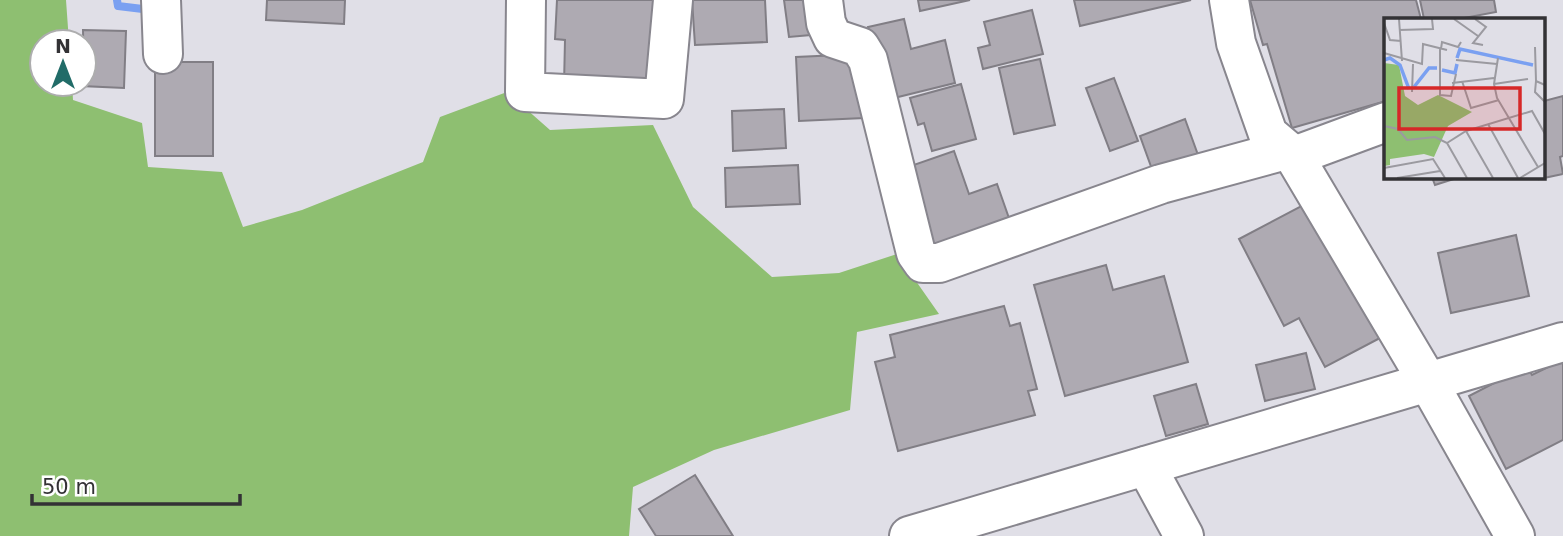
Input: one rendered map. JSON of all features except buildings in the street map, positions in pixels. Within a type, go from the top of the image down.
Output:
[{"type":"street","points":[[526,0],[525,92],[664,99],[673,0]]},
{"type":"street","points":[[823,0],[826,23],[833,38],[860,47],[868,60],[916,253],[923,263],[939,263],[1161,184],[1290,153],[1384,123]]},
{"type":"street","points":[[1229,0],[1236,43],[1268,134],[1290,153],[1428,382],[1515,536]]},
{"type":"street","points":[[908,536],[1563,342]]},
{"type":"street","points":[[1146,466],[1184,536]]},
{"type":"green space","points":[[0,0],[66,0],[68,28],[28,28],[28,98],[73,98],[142,123],[148,167],[222,172],[243,227],[302,210],[423,162],[440,117],[507,92],[550,130],[653,125],[693,207],[772,277],[839,273],[897,254],[939,314],[857,332],[850,410],[714,450],[633,487],[629,536],[0,536]]},
{"type":"waterway","points":[[117,0],[118,6],[151,10]]}]
